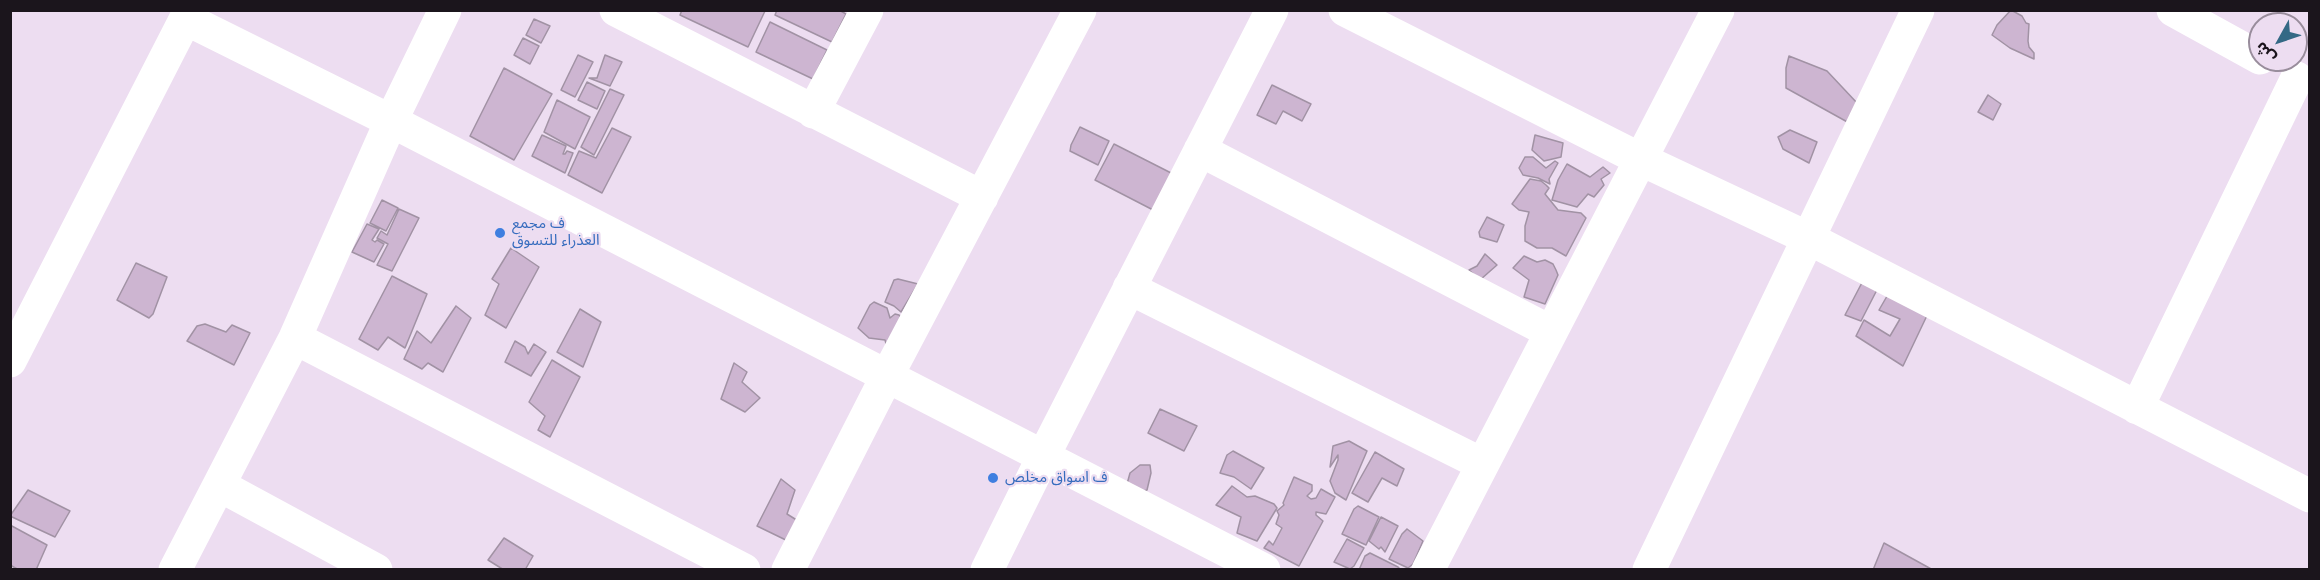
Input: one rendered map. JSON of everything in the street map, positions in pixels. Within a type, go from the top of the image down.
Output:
[{"type":"street","points":[[175,570],[296,338],[391,121],[445,10]]},
{"type":"street","points":[[616,10],[662,21],[813,112],[982,197]]},
{"type":"street","points":[[813,112],[867,10]]},
{"type":"street","points":[[788,570],[887,376],[1080,10]]},
{"type":"street","points":[[987,570],[1272,10]]},
{"type":"street","points":[[1345,10],[1640,159],[1808,238],[2310,496]]},
{"type":"street","points":[[1428,570],[1718,10]]},
{"type":"street","points":[[1648,570],[1918,10]]},
{"type":"street","points":[[2173,10],[2248,51]]},
{"type":"street","points":[[10,361],[188,15],[1264,570]]},
{"type":"street","points":[[2137,408],[2303,82],[2285,72]]},
{"type":"street","points":[[1200,150],[1551,332]]},
{"type":"street","points":[[1129,288],[1482,464]]},
{"type":"street","points":[[296,338],[744,570]]},
{"type":"street","points":[[219,485],[376,570]]},
{"type":"building","points":[[682,10],[765,11],[748,47],[680,15]]},
{"type":"building","points":[[777,10],[839,10],[846,14],[832,42],[775,15]]},
{"type":"building","points":[[2011,10],[2022,16],[2029,24],[2028,41],[2034,53],[2034,59],[2010,48],[1992,35],[1997,25]]},
{"type":"building","points":[[534,19],[550,26],[541,43],[526,35]]},
{"type":"building","points":[[770,22],[827,50],[813,79],[756,52]]},
{"type":"building","points":[[523,38],[539,46],[530,64],[514,55]]},
{"type":"building","points":[[578,55],[593,62],[575,97],[561,90]]},
{"type":"building","points":[[605,55],[622,62],[610,86],[589,78],[597,78]]},
{"type":"building","points":[[1789,56],[1827,71],[1858,104],[1851,124],[1786,88],[1786,68]]},
{"type":"building","points":[[504,68],[552,94],[514,160],[470,136]]},
{"type":"building","points":[[587,82],[605,91],[597,109],[578,100]]},
{"type":"building","points":[[1272,85],[1311,104],[1302,121],[1283,111],[1276,124],[1257,115]]},
{"type":"building","points":[[610,89],[624,95],[594,155],[581,147]]},
{"type":"building","points":[[1988,95],[2001,104],[1993,120],[1978,112]]},
{"type":"building","points":[[557,100],[590,117],[575,149],[544,132]]},
{"type":"building","points":[[1080,127],[1109,141],[1098,165],[1070,151]]},
{"type":"building","points":[[612,128],[631,137],[602,193],[568,175],[579,151],[596,158]]},
{"type":"building","points":[[1790,130],[1817,142],[1809,163],[1783,149],[1778,137]]},
{"type":"building","points":[[542,135],[566,146],[563,154],[567,151],[573,153],[565,173],[532,156]]},
{"type":"building","points":[[1535,135],[1563,143],[1561,157],[1544,161],[1532,150]]},
{"type":"building","points":[[1114,144],[1179,177],[1157,212],[1095,180]]},
{"type":"building","points":[[1525,157],[1533,157],[1546,168],[1555,161],[1558,163],[1549,179],[1550,184],[1538,178],[1523,175],[1519,168]]},
{"type":"building","points":[[1567,164],[1590,177],[1603,167],[1610,173],[1601,179],[1604,185],[1594,197],[1588,194],[1577,207],[1552,200],[1558,180]]},
{"type":"building","points":[[1530,179],[1541,181],[1549,188],[1545,194],[1558,210],[1581,213],[1586,218],[1566,256],[1552,248],[1537,248],[1525,241],[1525,226],[1529,212],[1519,210],[1512,204]]},
{"type":"building","points":[[382,200],[398,208],[386,231],[370,223]]},
{"type":"building","points":[[399,209],[419,218],[392,271],[377,265],[388,244],[377,238],[381,231],[387,235]]},
{"type":"building","points":[[1487,217],[1504,225],[1497,242],[1480,237],[1479,232]]},
{"type":"building","points":[[367,224],[379,229],[372,240],[384,244],[374,262],[352,252]]},
{"type":"building","points":[[511,248],[539,267],[506,328],[485,315],[499,284],[492,279]]},
{"type":"building","points":[[1485,254],[1497,265],[1480,280],[1469,270],[1477,266]]},
{"type":"building","points":[[1524,256],[1537,262],[1545,260],[1553,264],[1556,270],[1558,275],[1545,304],[1524,297],[1529,280],[1513,268]]},
{"type":"building","points":[[136,263],[167,277],[153,314],[149,318],[117,300]]},
{"type":"building","points":[[1866,275],[1881,282],[1861,321],[1845,315]]},
{"type":"building","points":[[392,276],[427,294],[405,348],[388,337],[378,350],[359,339]]},
{"type":"building","points":[[894,280],[918,284],[901,312],[885,302]]},
{"type":"building","points":[[1894,284],[1932,305],[1903,366],[1856,336],[1864,320],[1890,336],[1900,319],[1879,310]]},
{"type":"building","points":[[874,302],[887,308],[890,318],[895,314],[899,315],[905,323],[887,347],[885,340],[869,338],[858,328],[870,305]]},
{"type":"building","points":[[456,306],[471,318],[443,372],[428,363],[422,369],[404,359],[417,331],[431,343]]},
{"type":"building","points":[[580,309],[601,322],[583,367],[557,352]]},
{"type":"building","points":[[205,324],[226,332],[232,325],[250,333],[234,365],[187,341],[197,326]]},
{"type":"building","points":[[515,341],[525,347],[528,354],[534,344],[546,352],[531,376],[505,362]]},
{"type":"building","points":[[552,360],[580,377],[550,437],[538,430],[545,416],[529,402]]},
{"type":"building","points":[[734,363],[747,372],[742,382],[760,398],[745,412],[721,399]]},
{"type":"building","points":[[1160,409],[1197,426],[1184,451],[1148,433]]},
{"type":"building","points":[[1349,441],[1367,451],[1346,500],[1335,493],[1330,481],[1338,455],[1330,467],[1333,446]]},
{"type":"building","points":[[1233,451],[1264,468],[1251,489],[1234,477],[1220,473],[1227,455]]},
{"type":"building","points":[[1375,452],[1404,469],[1397,486],[1382,478],[1368,502],[1352,493]]},
{"type":"building","points":[[1140,465],[1150,465],[1151,473],[1147,490],[1140,492],[1127,484],[1130,473]]},
{"type":"building","points":[[1294,477],[1312,485],[1312,491],[1307,496],[1311,499],[1316,498],[1321,489],[1335,497],[1326,514],[1316,512],[1316,515],[1323,521],[1299,566],[1264,548],[1269,541],[1273,545],[1282,528],[1276,524],[1279,515],[1277,511],[1284,505]]},
{"type":"building","points":[[781,479],[795,490],[787,514],[803,524],[792,543],[757,526]]},
{"type":"building","points":[[1232,486],[1247,497],[1255,496],[1274,504],[1277,508],[1257,541],[1237,533],[1241,517],[1216,505]]},
{"type":"building","points":[[28,490],[70,511],[55,537],[10,516]]},
{"type":"building","points":[[1358,506],[1379,517],[1366,545],[1342,534],[1354,509]]},
{"type":"building","points":[[1381,517],[1398,526],[1385,552],[1381,547],[1379,549],[1369,541]]},
{"type":"building","points":[[10,525],[47,545],[36,570],[19,570],[10,565]]},
{"type":"building","points":[[1407,529],[1423,541],[1413,564],[1408,568],[1389,559]]},
{"type":"building","points":[[504,538],[533,556],[525,570],[504,570],[488,560]]},
{"type":"building","points":[[1347,539],[1364,548],[1350,569],[1334,562]]},
{"type":"building","points":[[1884,543],[1933,570],[1873,570]]},
{"type":"building","points":[[1370,553],[1401,570],[1359,570],[1365,556]]},
{"type":"place","name":"ف مجمع العذراء للتسوق","points":[[500,233]]},
{"type":"place","name":"ف اسواق مخلص","points":[[993,478]]}]
